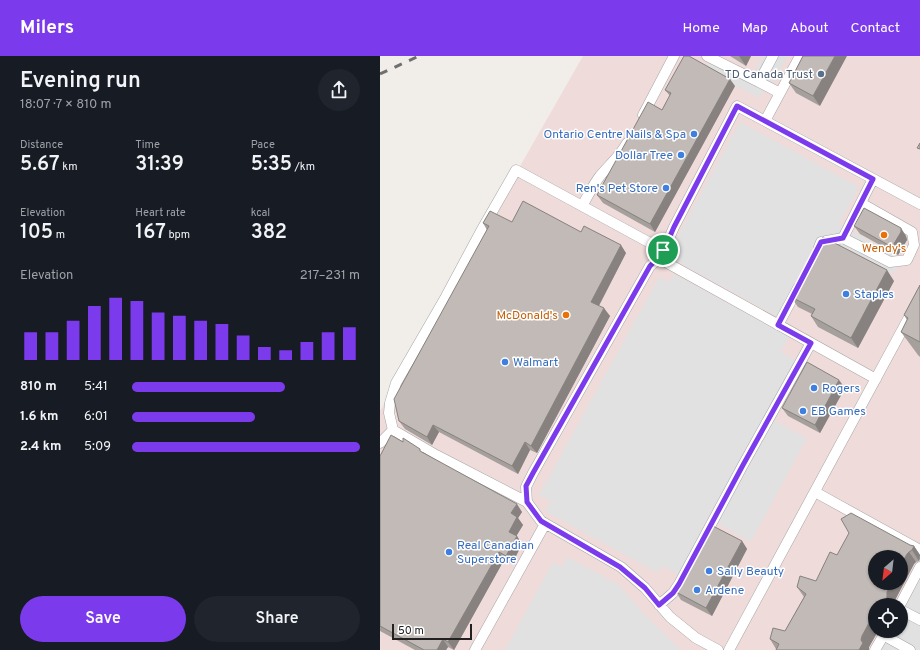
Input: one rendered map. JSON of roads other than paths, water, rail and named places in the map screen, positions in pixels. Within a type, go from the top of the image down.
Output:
[{"type":"lane","points":[[639,122],[674,56]]},
{"type":"lane","points":[[707,56],[780,93]]},
{"type":"lane","points":[[759,82],[773,56]]},
{"type":"lane","points":[[766,121],[800,56]]},
{"type":"lane","points":[[527,502],[526,486],[650,266],[662,254],[674,227],[737,106],[920,204]]},
{"type":"lane","points":[[582,206],[600,176],[618,157],[632,135]]},
{"type":"lane","points":[[718,650],[696,638],[670,617],[645,588],[620,567],[541,521],[527,502],[436,455],[393,430],[389,413],[390,403],[396,383],[516,170],[582,206],[778,325],[876,379]]},
{"type":"lane","points":[[843,238],[873,179]]},
{"type":"lane","points":[[814,256],[821,242],[843,238],[890,262],[907,260],[914,245],[912,232],[861,203]]},
{"type":"lane","points":[[778,325],[801,282]]},
{"type":"lane","points":[[729,650],[920,298]]},
{"type":"lane","points":[[659,605],[673,593],[679,584],[811,343]]},
{"type":"lane","points":[[380,443],[393,430]]},
{"type":"lane","points":[[815,492],[920,550]]},
{"type":"lane","points":[[475,650],[545,524]]},
{"type":"lane","points":[[904,598],[920,567]]},
{"type":"lane","points":[[908,614],[920,620]]},
{"type":"lane","points":[[875,650],[881,638]]},
{"type":"lane","points":[[892,638],[910,650]]},
{"type":"railway","points":[[380,74],[419,56]]},
{"type":"place","name":"TD Canada Trust","points":[[821,74]]},
{"type":"place","name":"Ontario Centre Nails & Spa","points":[[694,134]]},
{"type":"place","name":"Dollar Tree","points":[[681,155]]},
{"type":"place","name":"Ren's Pet Store","points":[[666,188]]},
{"type":"place","name":"Wendy's","points":[[884,235]]},
{"type":"place","name":"Staples","points":[[846,294]]},
{"type":"place","name":"McDonald's","points":[[566,315]]},
{"type":"place","name":"Walmart","points":[[505,362]]},
{"type":"place","name":"Rogers","points":[[814,388]]},
{"type":"place","name":"EB Games","points":[[803,411]]},
{"type":"place","name":"Real Canadian Superstore","points":[[449,552]]},
{"type":"place","name":"Sally Beauty","points":[[709,571]]},
{"type":"place","name":"Ardene","points":[[697,590]]}]
